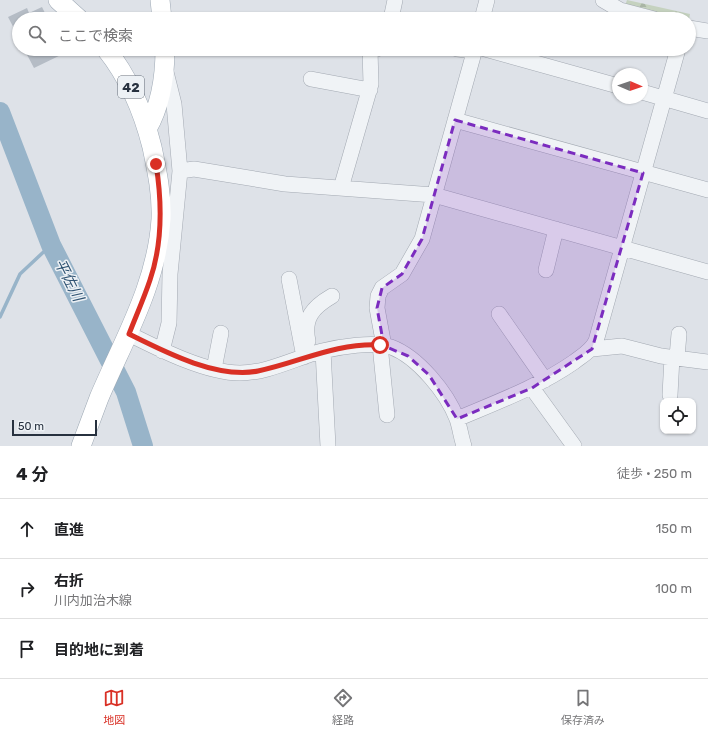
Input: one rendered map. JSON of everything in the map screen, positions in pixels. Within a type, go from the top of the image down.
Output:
[{"type":"main road","points":[[58,0],[71,12]]},
{"type":"main road","points":[[160,0],[161,12]]},
{"type":"main road","name":"42","points":[[81,446],[99,398],[127,339],[151,279],[161,219],[160,192],[147,129],[134,91],[111,56]]},
{"type":"main road","points":[[147,129],[156,113],[165,70],[165,56]]},
{"type":"main road","points":[[121,69],[138,88],[146,89],[154,85],[165,70]]},
{"type":"street","points":[[392,12],[395,0]]},
{"type":"street","points":[[484,12],[487,0]]},
{"type":"street","points":[[603,0],[620,10],[628,12]]},
{"type":"street","points":[[696,29],[708,31]]},
{"type":"street","points":[[341,188],[372,84],[370,56]]},
{"type":"street","points":[[387,416],[378,296],[382,288],[402,274],[422,239],[454,120],[476,56]]},
{"type":"street","points":[[501,56],[612,84]]},
{"type":"street","points":[[592,349],[596,341],[676,56]]},
{"type":"street","points":[[162,350],[169,323],[170,274],[180,171],[174,104],[165,70]]},
{"type":"street","points":[[311,79],[370,90]]},
{"type":"street","points":[[648,94],[708,111]]},
{"type":"street","points":[[454,120],[708,190]]},
{"type":"street","points":[[180,171],[194,169],[285,184],[434,195],[708,272]]},
{"type":"street","points":[[546,270],[556,229]]},
{"type":"street","points":[[289,279],[312,354]]},
{"type":"street","points":[[378,296],[405,285]]},
{"type":"street","points":[[328,446],[312,354],[306,331],[308,320],[318,304],[332,296]]},
{"type":"street","points":[[498,314],[545,380]]},
{"type":"street","points":[[214,369],[221,333]]},
{"type":"street","points":[[670,396],[674,357],[679,334]]},
{"type":"street","points":[[127,339],[214,369],[240,373],[258,371],[312,354],[347,346],[390,346],[408,356],[429,375],[457,419],[464,446]]},
{"type":"street","points":[[457,419],[532,388],[592,349],[622,346],[661,356],[708,362]]},
{"type":"street","points":[[532,388],[574,446]]},
{"type":"highlighted area","points":[[455,120],[643,173],[592,349],[532,388],[457,419],[429,375],[408,356],[384,346],[377,308],[382,288],[402,274],[422,239]]},
{"type":"green space","points":[[627,0],[681,12],[649,12],[625,6]]},
{"type":"building","points":[[42,7],[44,12],[31,12]]},
{"type":"building","points":[[27,8],[29,12],[19,12]]},
{"type":"building","points":[[12,15],[12,25],[8,17]]},
{"type":"building","points":[[28,56],[59,56],[34,68]]},
{"type":"waterway","name":"平佐川","points":[[0,112],[51,245],[126,392],[143,446]]},
{"type":"waterway","points":[[0,317],[20,274],[51,245]]},
{"type":"route","points":[[156,164],[160,192],[161,219],[157,250],[151,279],[129,334],[162,350],[209,367],[221,371],[240,373],[258,371],[322,351],[347,346],[380,345]]}]
